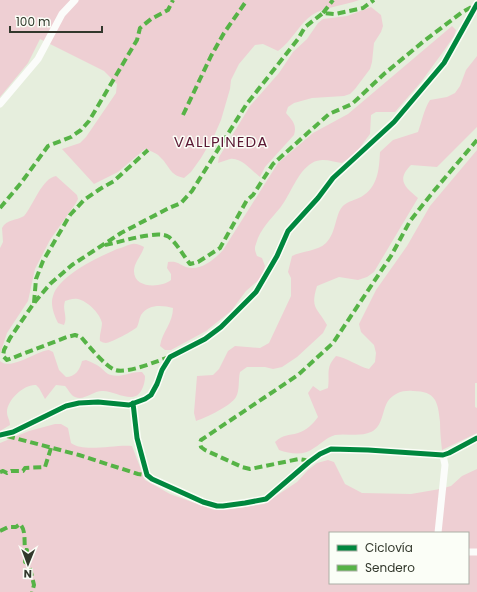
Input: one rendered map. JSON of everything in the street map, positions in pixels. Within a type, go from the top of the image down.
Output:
[{"type":"street","points":[[0,104],[38,59],[62,14],[75,0]]},
{"type":"street","points":[[0,435],[13,432],[54,412],[79,403],[98,402],[129,404],[145,399],[151,395],[162,370],[170,357],[205,339],[221,327],[256,292],[277,256],[288,231],[318,198],[333,178],[394,122],[444,63],[477,4]]},
{"type":"street","points":[[133,403],[137,438],[147,475],[152,479],[203,502],[217,506],[246,504],[266,499],[309,462],[325,452],[339,449],[443,455],[477,438]]},
{"type":"street","points":[[438,532],[445,465],[443,455]]},
{"type":"shaded area","points":[[0,0],[359,0],[329,8],[312,15],[278,51],[263,44],[255,45],[239,64],[231,80],[230,89],[221,120],[214,136],[191,172],[184,178],[175,175],[157,154],[145,149],[118,172],[94,184],[62,149],[80,143],[86,137],[116,93],[117,84],[104,71],[40,39],[28,63],[0,97]]},
{"type":"shaded area","points":[[371,7],[381,15],[383,26],[374,43],[370,69],[355,89],[350,94],[344,96],[312,98],[294,103],[288,107],[286,113],[294,123],[294,135],[265,167],[260,177],[238,160],[230,159],[218,163],[219,157],[250,106],[279,73],[293,52],[307,39],[318,23],[323,19],[347,16]]},
{"type":"shaded area","points":[[452,26],[456,30],[454,36],[421,82],[395,112],[376,112],[371,115],[370,134],[355,154],[342,163],[327,160],[316,161],[302,172],[280,208],[266,224],[258,239],[255,251],[257,256],[262,258],[265,266],[261,278],[246,291],[231,311],[206,331],[171,350],[165,350],[160,346],[173,313],[173,308],[156,306],[144,311],[141,315],[138,326],[135,329],[117,339],[104,343],[100,341],[102,323],[99,315],[82,300],[76,299],[65,301],[65,322],[64,325],[58,323],[52,306],[52,299],[57,288],[71,274],[80,268],[117,249],[130,244],[138,244],[144,247],[134,270],[138,281],[148,285],[166,283],[171,280],[171,274],[167,268],[168,262],[176,262],[186,267],[197,268],[211,261],[223,250],[278,163],[313,133],[348,114]]},
{"type":"shaded area","points":[[477,56],[477,127],[437,167],[411,165],[406,170],[403,179],[404,183],[406,187],[418,198],[374,272],[367,277],[358,280],[339,277],[317,286],[314,304],[327,325],[323,333],[297,357],[282,367],[273,369],[265,367],[247,367],[240,372],[236,397],[229,404],[218,411],[196,421],[194,413],[197,376],[213,375],[219,369],[228,351],[235,346],[260,348],[269,343],[291,296],[291,278],[288,272],[292,256],[319,248],[326,243],[330,238],[341,208],[367,193],[374,183],[378,172],[380,152],[393,140],[418,132],[430,100],[447,97],[455,93],[460,86],[466,70]]},
{"type":"shaded area","points":[[477,150],[477,383],[475,383],[475,407],[477,408],[477,433],[442,450],[437,403],[427,393],[406,391],[396,394],[390,398],[378,426],[371,432],[362,434],[335,435],[310,451],[302,453],[279,450],[275,442],[278,439],[304,430],[318,417],[308,393],[313,386],[320,391],[328,388],[330,364],[336,356],[345,358],[369,369],[375,362],[376,353],[374,345],[361,332],[359,324],[376,290],[407,246],[430,206]]},
{"type":"shaded area","points":[[56,176],[77,195],[78,199],[50,240],[35,269],[28,301],[7,333],[0,354],[0,248],[3,242],[2,228],[6,223],[24,216],[46,182]]},
{"type":"shaded area","points":[[49,350],[53,352],[59,370],[66,377],[72,376],[80,367],[82,361],[86,360],[97,365],[106,373],[115,376],[142,372],[145,376],[145,382],[138,395],[133,397],[123,396],[107,391],[99,391],[82,398],[78,398],[72,395],[65,386],[56,385],[45,399],[36,385],[31,385],[26,387],[13,398],[7,412],[10,425],[0,431],[0,361],[10,364]]},
{"type":"shaded area","points":[[55,424],[61,424],[68,428],[71,443],[77,446],[92,448],[132,446],[145,480],[170,494],[214,510],[264,504],[297,482],[317,463],[328,460],[334,462],[345,484],[362,493],[411,494],[440,489],[451,486],[462,476],[477,469],[477,592],[0,592],[0,443],[29,431]]},
{"type":"marked path","points":[[0,208],[21,183],[48,146],[71,137],[81,130],[89,121],[137,40],[140,28],[151,19],[168,10],[173,0]]},
{"type":"marked path","points":[[183,115],[211,56],[224,33],[247,0]]},
{"type":"marked path","points":[[323,13],[333,0]]},
{"type":"marked path","points":[[170,357],[134,369],[121,371],[115,370],[102,360],[81,337],[75,335],[7,360],[3,356],[4,350],[10,338],[34,303],[50,284],[72,265],[121,233],[181,203],[192,191],[246,105],[298,39],[305,27],[323,13],[335,14],[363,8],[374,0]]},
{"type":"marked path","points":[[105,245],[147,235],[164,235],[172,240],[190,264],[198,262],[220,248],[247,200],[253,195],[273,164],[329,114],[352,104],[384,74],[424,41],[461,13],[475,5]]},
{"type":"marked path","points":[[309,462],[299,459],[250,469],[242,467],[205,450],[201,447],[200,443],[201,440],[298,375],[333,343],[391,256],[410,221],[477,140]]},
{"type":"marked path","points":[[34,303],[36,279],[43,261],[70,215],[84,200],[114,181],[148,150]]},
{"type":"marked path","points":[[7,436],[79,455],[138,474],[147,475]]},
{"type":"marked path","points":[[0,472],[3,471],[7,473],[11,471],[23,471],[25,468],[45,467],[51,448]]},
{"type":"marked path","points":[[0,531],[8,527],[16,527],[20,524],[22,526],[24,532],[25,550],[27,550],[25,562],[29,564],[34,585],[32,592]]},
{"type":"cycle path","points":[[0,435],[13,432],[66,406],[79,403],[98,402],[129,405],[151,395],[162,370],[170,357],[205,339],[221,327],[256,292],[277,256],[288,231],[318,198],[333,178],[394,122],[444,63],[477,4]]},
{"type":"cycle path","points":[[133,403],[137,438],[147,475],[152,479],[203,502],[217,506],[266,499],[309,462],[320,454],[331,449],[443,455],[477,438]]},
{"type":"district","name":"VALLPINEDA","points":[[221,142]]}]
